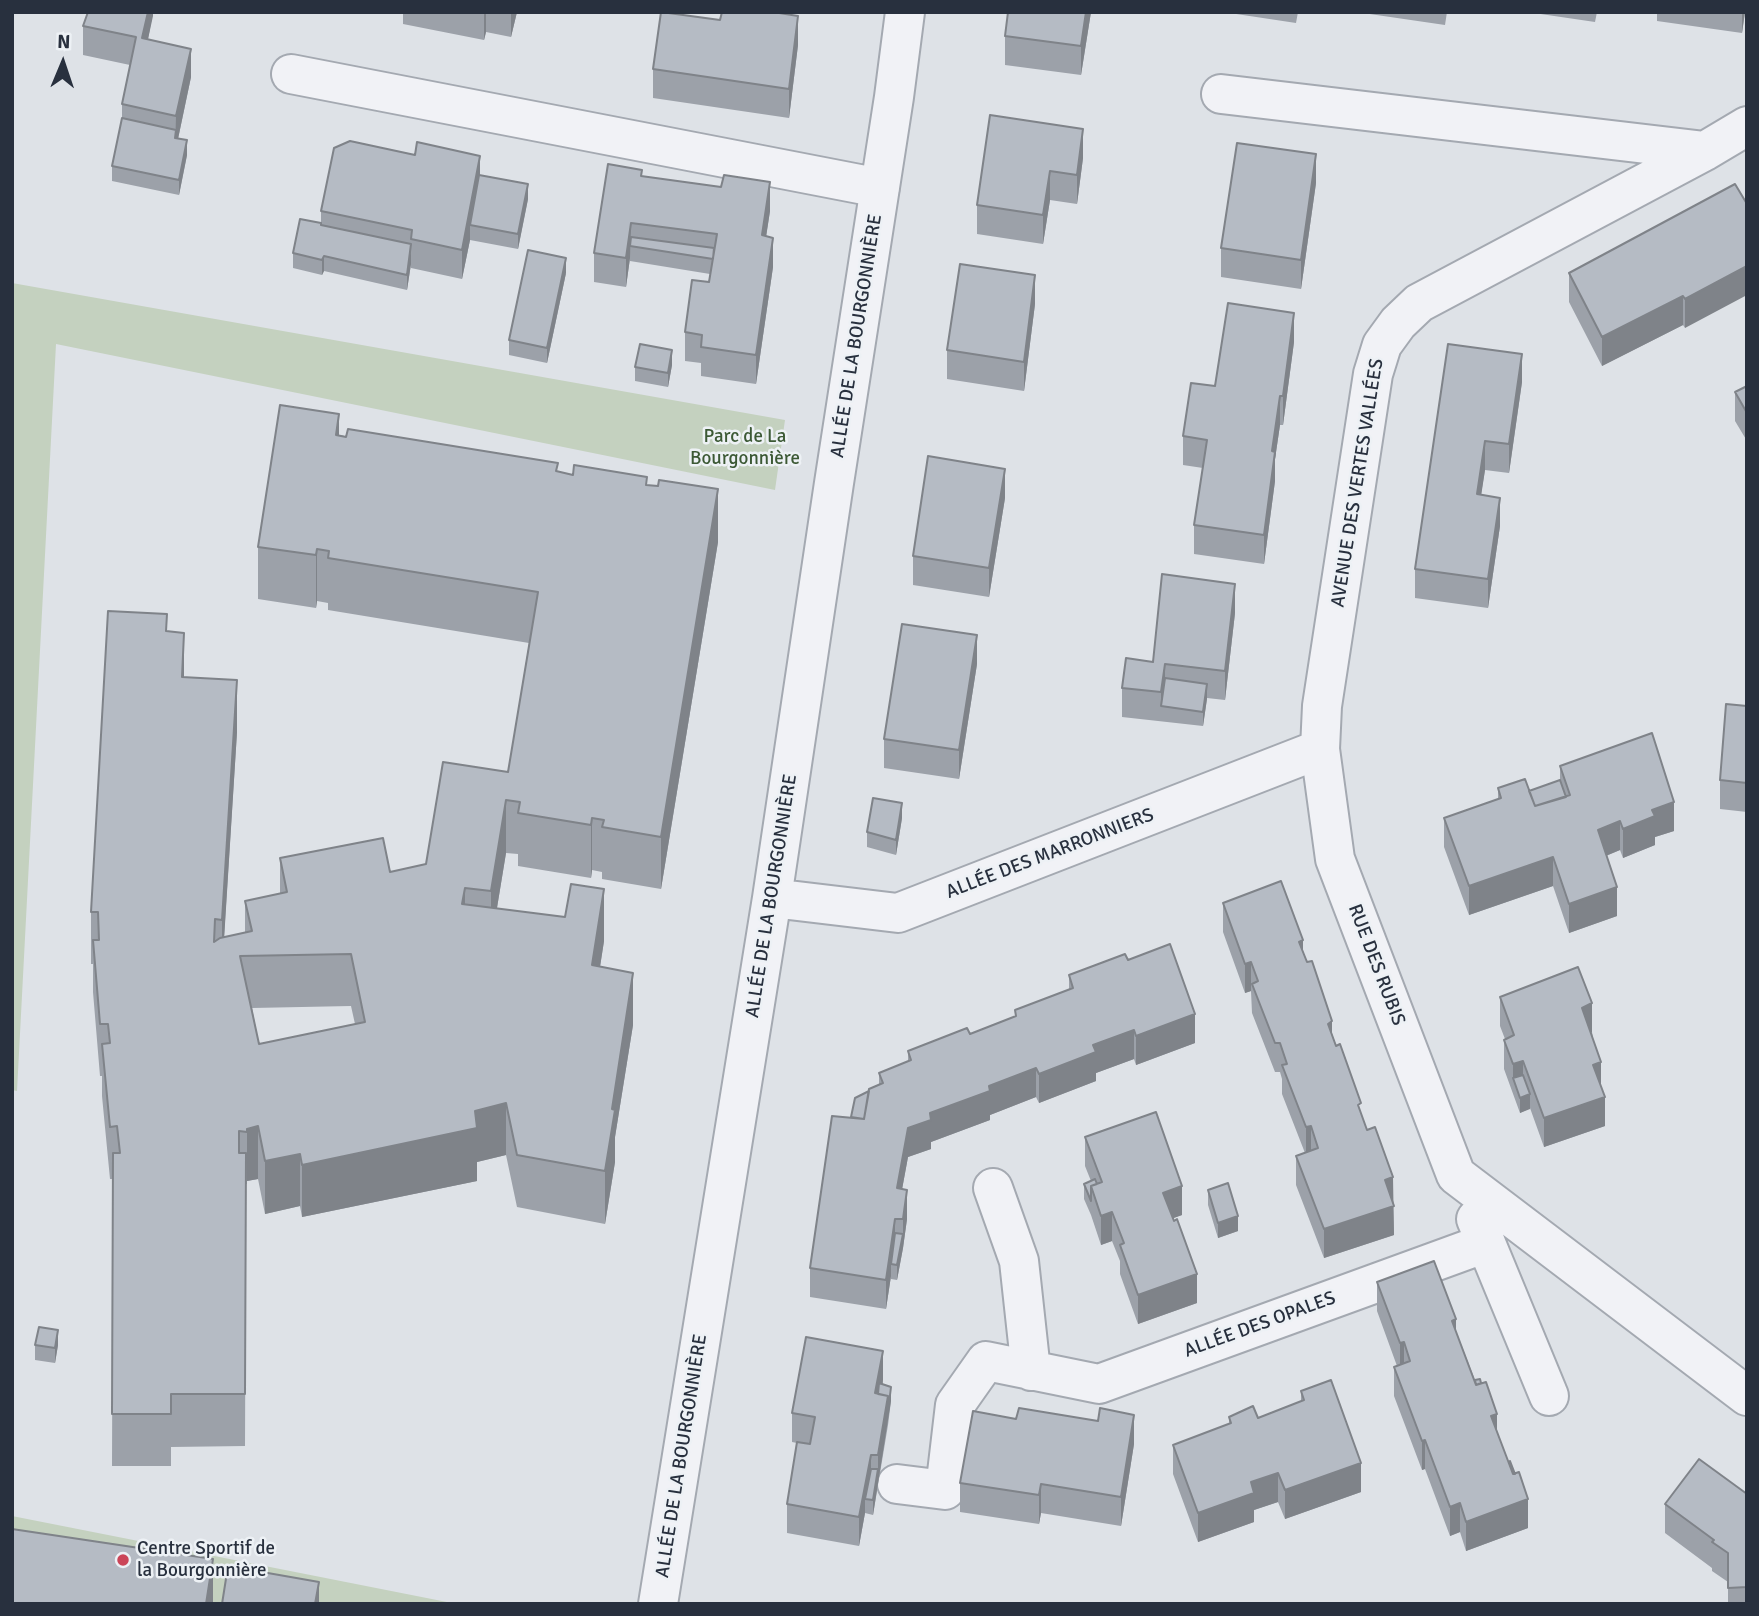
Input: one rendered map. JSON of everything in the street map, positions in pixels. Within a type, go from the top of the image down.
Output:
[{"type":"street","name":"ALLÉE DE LA BOURGONNIÈRE","points":[[658,1604],[772,898],[905,12]]},
{"type":"street","name":"ALLÉE DE LA BOURGONNIÈRE","points":[[291,74],[880,188]]},
{"type":"street","points":[[1221,94],[1705,151]]},
{"type":"street","name":"AVENUE DES VERTES VALLÉES","points":[[1320,749],[1322,706],[1373,374],[1382,345],[1398,323],[1419,303],[1705,151],[1747,125]]},
{"type":"street","name":"ALLÉE DES MARRONNIERS","points":[[772,898],[898,913],[1320,749]]},
{"type":"street","name":"RUE DES RUBIS","points":[[1320,749],[1335,859],[1457,1175],[1549,1396]]},
{"type":"street","points":[[1457,1175],[1747,1396]]},
{"type":"street","points":[[993,1188],[1019,1261],[1031,1371]]},
{"type":"street","name":"ALLÉE DES OPALES","points":[[897,1484],[944,1490],[955,1405],[986,1361],[1100,1384],[1486,1243]]},
{"type":"green space","name":"Parc de La Bourgonnière","points":[[12,283],[785,420],[775,490],[56,344],[17,1091],[12,1090]]},
{"type":"green space","name":"Centre Sportif de la Bourgonnière","points":[[12,1516],[457,1604],[12,1604]]},
{"type":"building","points":[[88,12],[148,12],[142,38],[191,49],[176,116],[122,104],[136,37],[83,26]]},
{"type":"building","points":[[661,12],[720,20],[722,12],[773,12],[798,16],[789,89],[653,69]]},
{"type":"building","points":[[1008,12],[1086,12],[1081,46],[1005,36]]},
{"type":"building","points":[[990,115],[1083,129],[1077,175],[1050,171],[1043,215],[977,205]]},
{"type":"building","points":[[122,118],[176,130],[175,138],[187,140],[179,180],[112,166]]},
{"type":"building","points":[[350,141],[415,155],[417,142],[480,156],[462,250],[411,239],[412,230],[321,211],[334,148]]},
{"type":"building","points":[[1237,143],[1316,154],[1301,260],[1221,248]]},
{"type":"building","points":[[608,164],[642,170],[641,176],[721,187],[724,175],[770,182],[762,235],[773,238],[756,355],[701,347],[702,335],[685,332],[692,280],[709,282],[717,234],[631,223],[626,258],[594,253]]},
{"type":"building","points":[[479,175],[528,184],[518,234],[470,225]]},
{"type":"building","points":[[1735,184],[1747,204],[1747,266],[1685,299],[1683,296],[1602,337],[1569,273]]},
{"type":"building","points":[[300,219],[411,244],[407,275],[324,256],[322,260],[293,253]]},
{"type":"building","points":[[631,237],[714,248],[713,259],[630,246]]},
{"type":"building","points":[[528,250],[566,258],[547,348],[509,340]]},
{"type":"building","points":[[960,264],[1035,275],[1024,362],[947,350]]},
{"type":"building","points":[[1228,303],[1294,313],[1283,396],[1280,396],[1272,451],[1275,452],[1264,535],[1194,525],[1207,440],[1183,436],[1191,383],[1215,386]]},
{"type":"building","points":[[640,344],[672,350],[668,373],[635,367]]},
{"type":"building","points":[[1448,344],[1522,354],[1509,444],[1485,441],[1477,494],[1500,498],[1488,579],[1415,569]]},
{"type":"building","points":[[1747,386],[1747,413],[1735,392]]},
{"type":"building","points":[[280,405],[339,414],[336,435],[346,437],[348,429],[558,463],[556,471],[573,475],[574,465],[647,477],[646,485],[658,486],[659,480],[718,489],[661,837],[602,827],[604,820],[592,818],[591,825],[518,813],[520,802],[506,800],[491,891],[465,888],[462,904],[565,917],[571,884],[604,889],[592,965],[633,973],[605,1171],[517,1155],[506,1103],[475,1111],[477,1128],[302,1165],[300,1154],[265,1161],[258,1126],[247,1129],[247,1132],[239,1131],[239,1153],[246,1153],[245,1394],[171,1394],[171,1414],[112,1414],[113,1153],[120,1153],[117,1126],[110,1127],[102,1044],[110,1043],[108,1024],[100,1024],[93,940],[99,940],[98,912],[91,912],[108,611],[167,614],[166,631],[184,633],[182,677],[237,680],[222,920],[215,919],[214,942],[220,938],[252,931],[245,901],[287,892],[280,858],[383,838],[390,872],[426,864],[443,762],[508,772],[538,592],[328,558],[329,551],[317,549],[316,555],[258,547]],"holes":[[[351,954],[365,1022],[259,1044],[240,956]]]},
{"type":"building","points":[[928,456],[1005,469],[989,568],[913,556]]},
{"type":"building","points":[[1162,574],[1235,584],[1225,671],[1165,664],[1161,692],[1122,688],[1126,658],[1153,662]]},
{"type":"building","points":[[902,624],[977,635],[959,750],[884,739]]},
{"type":"building","points":[[1165,678],[1207,684],[1203,712],[1161,706]]},
{"type":"building","points":[[1726,704],[1747,706],[1747,783],[1720,780]]},
{"type":"building","points":[[1652,733],[1674,802],[1652,810],[1655,816],[1623,829],[1620,821],[1598,830],[1617,887],[1569,904],[1553,857],[1469,886],[1444,818],[1501,798],[1498,788],[1525,779],[1535,806],[1570,795],[1560,766]]},
{"type":"building","points":[[1560,780],[1566,797],[1535,806],[1529,791]]},
{"type":"building","points":[[873,798],[902,803],[896,840],[867,832]]},
{"type":"building","points":[[1281,881],[1303,940],[1299,942],[1307,962],[1312,961],[1332,1021],[1328,1024],[1336,1046],[1340,1044],[1361,1103],[1358,1105],[1367,1130],[1375,1127],[1393,1177],[1385,1180],[1394,1206],[1324,1229],[1296,1156],[1318,1148],[1311,1126],[1306,1127],[1282,1065],[1287,1064],[1280,1043],[1275,1043],[1252,984],[1258,981],[1251,962],[1245,964],[1223,903]]},
{"type":"building","points":[[1170,944],[1195,1014],[1136,1036],[1134,1030],[1093,1045],[1096,1052],[1039,1074],[1036,1068],[989,1086],[990,1091],[930,1113],[931,1120],[908,1128],[897,1188],[907,1190],[903,1219],[895,1219],[886,1280],[810,1268],[832,1116],[864,1119],[869,1089],[883,1083],[879,1073],[911,1060],[908,1051],[967,1028],[970,1034],[1016,1016],[1015,1010],[1073,988],[1069,975],[1125,954],[1128,960]]},
{"type":"building","points":[[1578,967],[1592,1003],[1582,1008],[1601,1062],[1593,1065],[1605,1097],[1544,1118],[1523,1061],[1513,1064],[1504,1040],[1514,1035],[1500,997]]},
{"type":"building","points":[[1523,1075],[1530,1094],[1520,1098],[1513,1078]]},
{"type":"building","points":[[869,1091],[864,1119],[851,1117],[855,1098]]},
{"type":"building","points":[[1156,1112],[1182,1186],[1163,1193],[1174,1221],[1177,1219],[1197,1274],[1138,1295],[1120,1245],[1124,1243],[1112,1212],[1101,1216],[1091,1186],[1102,1182],[1085,1137]]},
{"type":"building","points":[[1095,1179],[1097,1184],[1091,1186],[1091,1201],[1084,1184]]},
{"type":"building","points":[[1228,1183],[1238,1216],[1218,1223],[1208,1190]]},
{"type":"building","points":[[895,1233],[903,1234],[897,1265],[891,1264]]},
{"type":"building","points":[[1434,1261],[1456,1319],[1452,1321],[1476,1385],[1486,1382],[1497,1414],[1491,1416],[1513,1474],[1519,1472],[1528,1499],[1466,1522],[1460,1503],[1450,1507],[1394,1367],[1410,1361],[1404,1342],[1400,1343],[1377,1282]]},
{"type":"building","points":[[39,1327],[58,1330],[55,1348],[35,1345]]},
{"type":"building","points":[[806,1337],[883,1351],[875,1393],[888,1396],[878,1455],[871,1455],[859,1517],[787,1504],[797,1442],[810,1444],[815,1417],[792,1413]]},
{"type":"building","points":[[1331,1380],[1361,1463],[1285,1490],[1278,1473],[1251,1482],[1254,1493],[1198,1513],[1173,1445],[1231,1423],[1229,1417],[1253,1406],[1258,1418],[1304,1400],[1301,1391]]},
{"type":"building","points":[[879,1383],[891,1387],[888,1411],[888,1396],[878,1394]]},
{"type":"building","points":[[1019,1408],[1098,1421],[1100,1408],[1134,1415],[1121,1497],[1041,1484],[1039,1495],[960,1483],[973,1411],[1016,1419]]},
{"type":"building","points":[[1699,1459],[1747,1494],[1747,1587],[1728,1588],[1728,1553],[1665,1504]]},
{"type":"building","points":[[871,1469],[878,1469],[873,1500],[865,1499]]},
{"type":"building","name":"Centre Sportif de la Bourgonnière","points":[[12,1529],[213,1559],[206,1604],[12,1604]]},
{"type":"building","points":[[228,1566],[319,1582],[315,1604],[222,1604]]},
{"type":"place","name":"Centre Sportif de la Bourgonnière","points":[[123,1560]]}]
